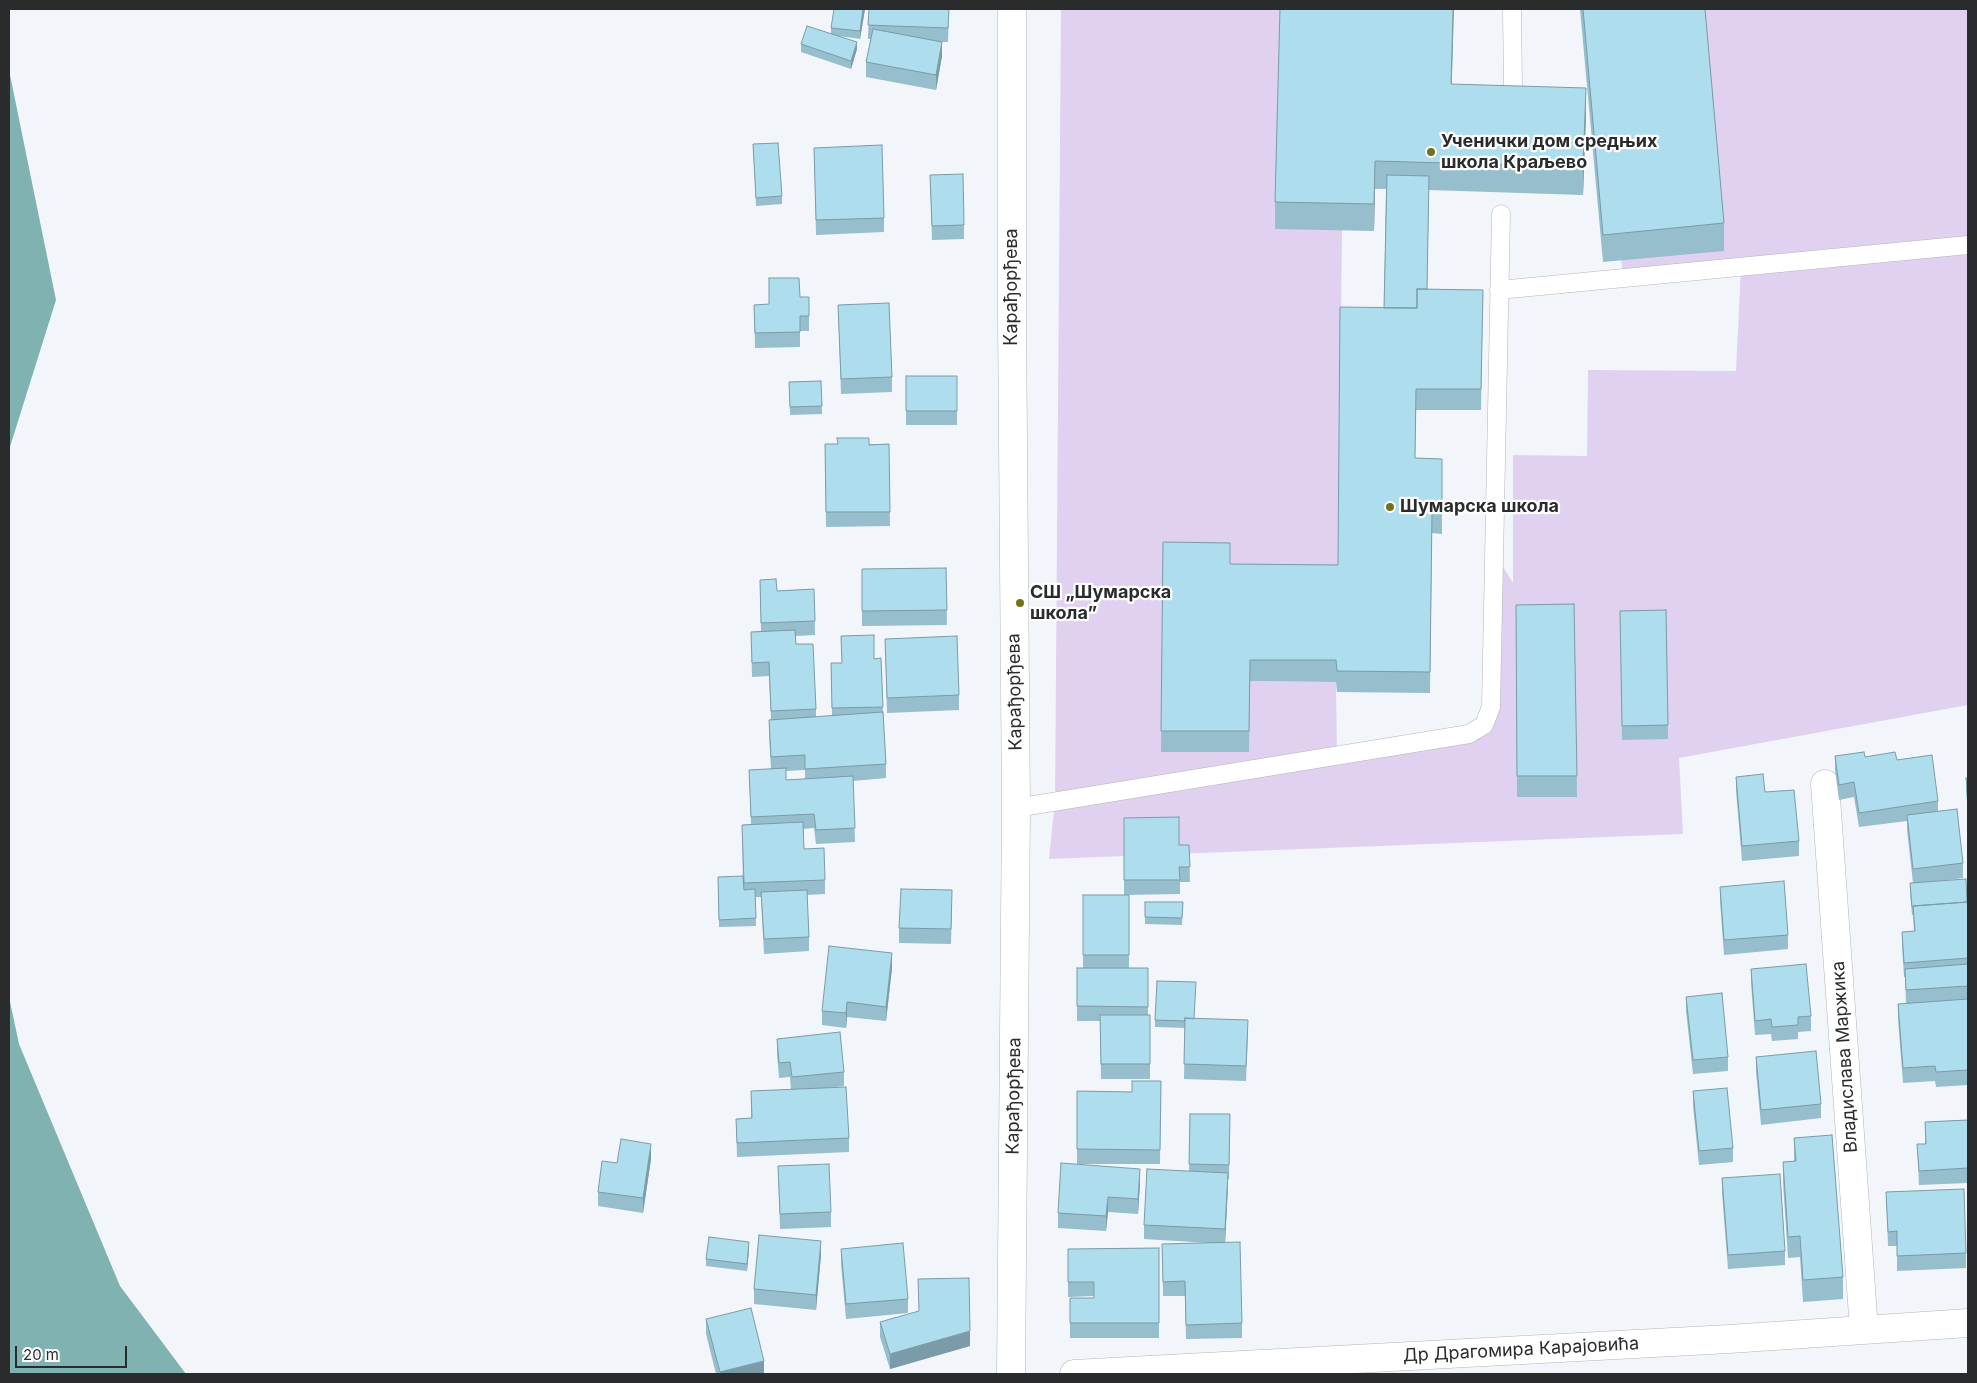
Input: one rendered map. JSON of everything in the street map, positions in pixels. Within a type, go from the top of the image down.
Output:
[{"type":"street","name":"Карађорђева","points":[[1011,1374],[1016,808],[1012,327],[1012,9]]},
{"type":"street","name":"Владислава Маржика","points":[[1825,784],[1864,1330]]},
{"type":"street","name":"Др Драгомира Карајовића","points":[[1074,1374],[1719,1340],[1968,1323]]},
{"type":"lane","points":[[1512,9],[1513,87]]},
{"type":"lane","points":[[1016,808],[1469,734],[1484,725],[1491,707],[1501,214]]},
{"type":"lane","points":[[1499,290],[1968,245]]},
{"type":"shaded area","points":[[1061,9],[1281,9],[1342,230],[1338,586],[1250,681],[1336,682],[1337,755],[1484,725],[1494,552],[1513,583],[1513,455],[1587,456],[1588,370],[1736,371],[1741,267],[1623,278],[1606,84],[1593,9],[1968,9],[1968,705],[1679,758],[1683,834],[1049,859],[1055,801]]},
{"type":"water","points":[[9,70],[56,300],[9,450]]},
{"type":"water","points":[[9,997],[19,1044],[120,1286],[186,1374],[9,1374]]},
{"type":"building","points":[[834,9],[863,9],[860,31],[831,28]]},
{"type":"building","points":[[869,9],[949,9],[948,28],[868,25]]},
{"type":"building","name":"Ученички дом средњих школа Краљево","points":[[1280,9],[1453,9],[1451,84],[1586,88],[1583,167],[1375,161],[1374,204],[1275,202]]},
{"type":"building","points":[[1583,9],[1705,9],[1724,223],[1603,235]]},
{"type":"building","points":[[807,26],[857,42],[851,61],[801,44]]},
{"type":"building","points":[[873,29],[942,42],[936,75],[866,62]]},
{"type":"building","points":[[778,143],[782,196],[756,198],[753,144]]},
{"type":"building","points":[[882,145],[884,218],[816,220],[814,148]]},
{"type":"building","points":[[963,174],[964,225],[932,226],[930,175]]},
{"type":"building","points":[[1387,175],[1429,176],[1427,289],[1417,289],[1417,308],[1384,308]]},
{"type":"building","points":[[769,278],[799,278],[800,297],[809,297],[809,316],[800,316],[800,332],[755,333],[754,305],[769,304]]},
{"type":"building","name":"Шумарска школа","points":[[1417,289],[1483,290],[1481,389],[1416,389],[1415,458],[1442,459],[1442,512],[1432,512],[1430,672],[1337,671],[1336,660],[1250,660],[1249,731],[1161,731],[1163,542],[1230,543],[1230,564],[1338,565],[1340,307],[1417,308]]},
{"type":"building","points":[[889,303],[892,377],[841,379],[838,305]]},
{"type":"building","points":[[906,376],[957,376],[957,411],[906,411]]},
{"type":"building","points":[[821,381],[822,406],[790,407],[789,382]]},
{"type":"building","points":[[837,438],[869,438],[869,445],[889,444],[890,512],[826,512],[825,444],[838,444]]},
{"type":"building","points":[[946,568],[947,610],[862,611],[862,569]]},
{"type":"building","points":[[776,579],[777,591],[814,589],[815,621],[761,623],[760,580]]},
{"type":"building","points":[[1574,604],[1577,776],[1517,776],[1516,605]]},
{"type":"building","points":[[1666,610],[1668,725],[1622,726],[1620,611]]},
{"type":"building","points":[[795,630],[796,644],[813,644],[816,709],[771,711],[769,662],[752,663],[751,632]]},
{"type":"building","points":[[874,635],[874,659],[881,658],[883,707],[832,708],[831,663],[842,663],[841,636]]},
{"type":"building","points":[[957,636],[959,695],[887,698],[885,639]]},
{"type":"building","points":[[883,712],[886,764],[805,769],[805,755],[771,757],[769,720]]},
{"type":"building","points":[[1864,752],[1865,757],[1895,752],[1897,760],[1932,755],[1938,801],[1859,813],[1854,782],[1839,785],[1835,756]]},
{"type":"building","points":[[786,768],[786,780],[853,776],[855,828],[816,830],[814,814],[751,817],[749,770]]},
{"type":"building","points":[[1763,774],[1765,792],[1794,790],[1799,841],[1742,846],[1736,777]]},
{"type":"building","points":[[1966,778],[1968,778],[1968,797]]},
{"type":"building","points":[[1957,809],[1963,863],[1913,869],[1907,815]]},
{"type":"building","points":[[1179,817],[1179,845],[1189,845],[1190,867],[1179,867],[1180,880],[1124,880],[1124,818]]},
{"type":"building","points":[[803,822],[804,849],[824,848],[825,880],[744,883],[742,825]]},
{"type":"building","points":[[743,876],[744,890],[755,889],[756,918],[719,920],[718,877]]},
{"type":"building","points":[[1966,879],[1967,902],[1912,907],[1910,883]]},
{"type":"building","points":[[1784,881],[1788,935],[1724,940],[1720,887]]},
{"type":"building","points":[[901,889],[952,890],[951,929],[899,928]]},
{"type":"building","points":[[807,890],[809,937],[764,939],[761,892]]},
{"type":"building","points":[[1083,895],[1129,895],[1129,955],[1083,955]]},
{"type":"building","points":[[1145,902],[1183,902],[1182,918],[1145,917]]},
{"type":"building","points":[[1968,902],[1968,958],[1904,963],[1902,932],[1915,931],[1913,906]]},
{"type":"building","points":[[829,946],[892,953],[886,1007],[847,1002],[846,1013],[822,1011]]},
{"type":"building","points":[[1806,964],[1811,1016],[1798,1017],[1798,1025],[1772,1027],[1771,1019],[1755,1021],[1751,969]]},
{"type":"building","points":[[1968,964],[1968,986],[1906,990],[1905,969]]},
{"type":"building","points":[[1077,968],[1148,968],[1148,1007],[1077,1006]]},
{"type":"building","points":[[1157,981],[1196,982],[1194,1019],[1185,1018],[1185,1021],[1155,1020]]},
{"type":"building","points":[[1722,993],[1728,1057],[1693,1060],[1686,997]]},
{"type":"building","points":[[1968,999],[1968,1070],[1936,1072],[1935,1066],[1903,1068],[1898,1004]]},
{"type":"building","points":[[1100,1015],[1150,1015],[1150,1064],[1101,1064]]},
{"type":"building","points":[[1185,1018],[1248,1020],[1246,1066],[1184,1064]]},
{"type":"building","points":[[840,1032],[844,1072],[792,1077],[790,1062],[779,1063],[777,1039]]},
{"type":"building","points":[[1816,1051],[1821,1104],[1761,1110],[1756,1057]]},
{"type":"building","points":[[1132,1081],[1161,1081],[1160,1150],[1077,1149],[1077,1091],[1132,1092]]},
{"type":"building","points":[[846,1087],[849,1138],[737,1143],[736,1119],[752,1118],[751,1091]]},
{"type":"building","points":[[1727,1088],[1733,1148],[1699,1151],[1693,1091]]},
{"type":"building","points":[[1190,1114],[1230,1114],[1229,1165],[1189,1164]]},
{"type":"building","points":[[1968,1120],[1968,1168],[1919,1171],[1917,1144],[1926,1144],[1925,1122]]},
{"type":"building","points":[[1832,1135],[1843,1277],[1803,1280],[1800,1236],[1788,1237],[1783,1162],[1796,1161],[1794,1138]]},
{"type":"building","points":[[621,1139],[651,1144],[643,1198],[598,1192],[602,1161],[617,1163]]},
{"type":"building","points":[[1061,1163],[1140,1169],[1138,1199],[1108,1197],[1106,1216],[1058,1213]]},
{"type":"building","points":[[829,1164],[831,1212],[780,1214],[778,1166]]},
{"type":"building","points":[[1147,1169],[1228,1173],[1225,1229],[1144,1225]]},
{"type":"building","points":[[1780,1174],[1785,1251],[1728,1255],[1722,1178]]},
{"type":"building","points":[[1964,1189],[1966,1253],[1897,1256],[1897,1231],[1888,1232],[1886,1192]]},
{"type":"building","points":[[759,1235],[821,1241],[816,1295],[754,1289]]},
{"type":"building","points":[[709,1237],[749,1242],[747,1264],[706,1259]]},
{"type":"building","points":[[1240,1242],[1242,1323],[1186,1325],[1185,1281],[1163,1282],[1162,1244]]},
{"type":"building","points":[[903,1243],[908,1299],[846,1304],[841,1249]]},
{"type":"building","points":[[1159,1248],[1159,1323],[1070,1323],[1070,1298],[1094,1298],[1094,1282],[1068,1282],[1068,1249]]},
{"type":"building","points":[[969,1278],[970,1331],[890,1354],[880,1322],[919,1311],[918,1279]]},
{"type":"building","points":[[751,1308],[764,1361],[720,1372],[706,1319]]},
{"type":"place","name":"Ученички дом средњих школа Краљево","points":[[1431,152]]},
{"type":"place","name":"Шумарска школа","points":[[1390,507]]},
{"type":"place","name":"СШ „Шумарска школа”","points":[[1020,603]]}]
